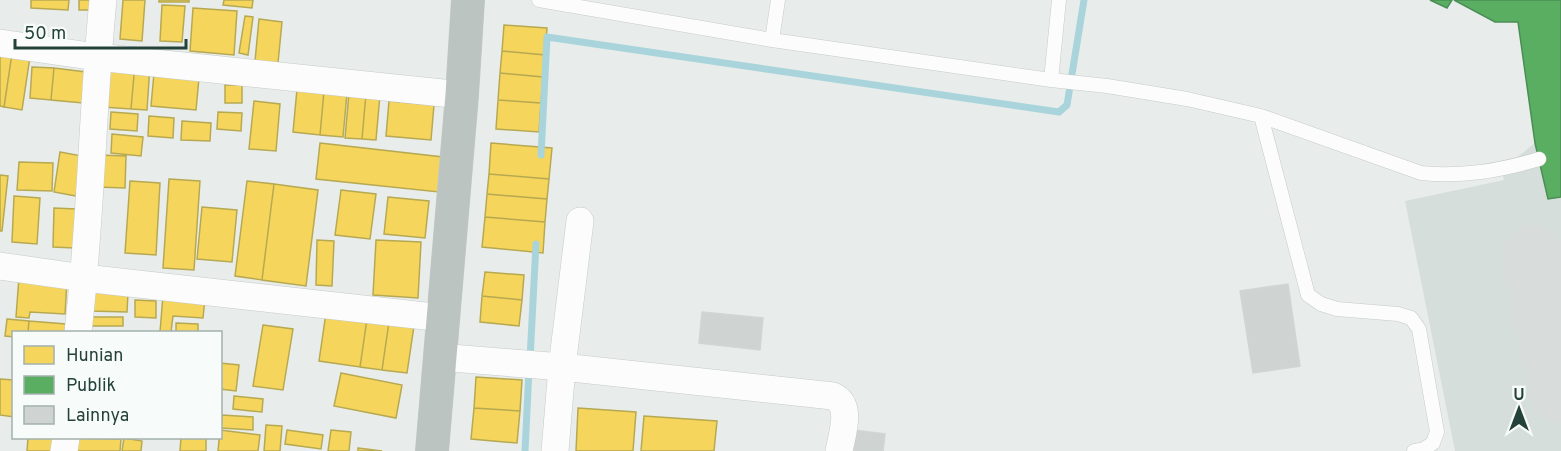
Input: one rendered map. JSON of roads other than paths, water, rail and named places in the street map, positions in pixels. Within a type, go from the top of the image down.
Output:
[{"type":"highway","points":[[432,451],[468,0]]},
{"type":"street","points":[[78,331],[84,278],[97,57],[103,0]]},
{"type":"street","points":[[0,43],[97,57],[462,95]]},
{"type":"street","points":[[555,451],[560,367],[580,221]]},
{"type":"street","points":[[0,266],[84,278],[443,318]]},
{"type":"street","points":[[439,357],[560,367],[833,396],[839,399],[845,412],[839,451]]},
{"type":"lane","points":[[540,0],[772,40],[1186,99],[1261,116],[1421,173],[1449,176],[1501,170],[1539,159]]},
{"type":"lane","points":[[772,40],[778,0]]},
{"type":"lane","points":[[1051,80],[1059,0]]},
{"type":"lane","points":[[1261,116],[1308,295],[1321,304],[1337,309],[1398,314],[1411,318],[1419,329],[1437,432],[1433,443],[1424,449],[1414,451]]},
{"type":"waterway","points":[[541,155],[547,37],[1059,112],[1067,105],[1084,0]]},
{"type":"waterway","points":[[530,359],[536,244]]},
{"type":"waterway","points":[[525,451],[529,370]]}]
